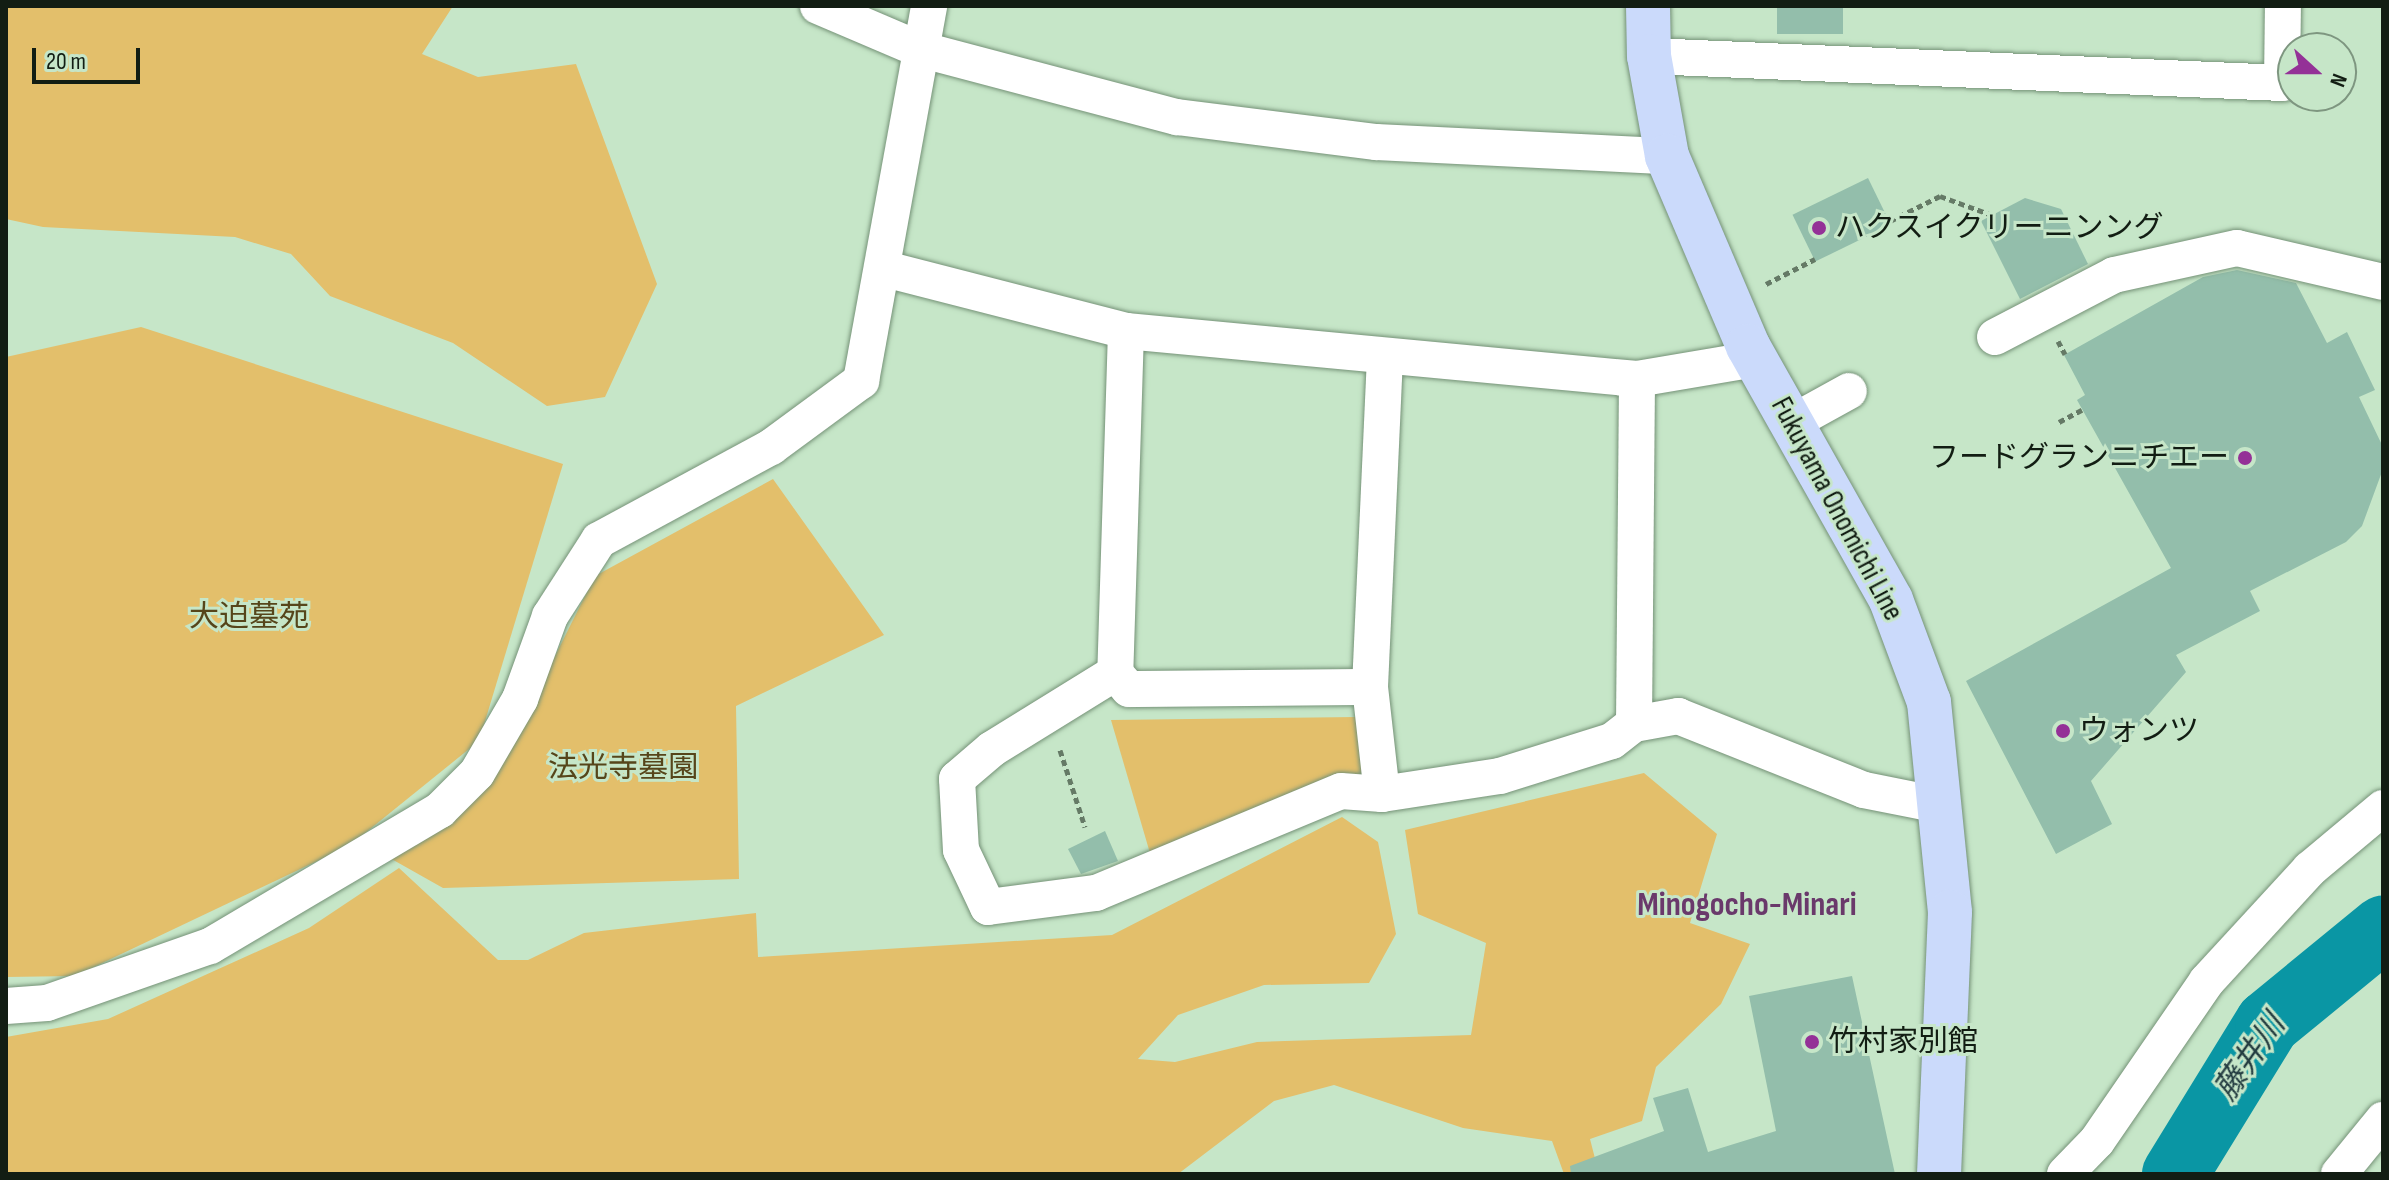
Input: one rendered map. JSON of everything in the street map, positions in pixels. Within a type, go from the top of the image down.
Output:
[{"type":"main road","name":"Fukuyama Onomichi Line","points":[[1648,6],[1649,56],[1667,156],[1755,359],[1897,615],[1929,702],[1950,912],[1939,1174]]},
{"type":"street","points":[[818,6],[919,49],[1177,117],[1376,142],[1667,156]]},
{"type":"street","points":[[6,1006],[47,1003],[210,946],[440,810],[484,760],[520,699],[550,616],[599,540],[771,447],[861,381],[885,269],[919,49],[929,6]]},
{"type":"street","points":[[1649,56],[2282,83],[2283,6]]},
{"type":"street","points":[[1995,337],[2114,275],[2237,248],[2383,282]]},
{"type":"street","points":[[885,269],[1126,331],[1385,358],[1637,379],[1755,359]]},
{"type":"street","points":[[1126,331],[1115,673],[1129,689],[1370,687]]},
{"type":"street","points":[[1382,794],[1370,687],[1385,358]]},
{"type":"street","points":[[1634,724],[1637,379]]},
{"type":"street","points":[[1791,423],[1849,391]]},
{"type":"street","points":[[1115,673],[1048,715],[957,779],[961,850],[988,907],[1096,893],[1341,791],[1382,794],[1500,776],[1612,741],[1634,724],[1678,716],[1864,790],[1939,805]]},
{"type":"street","points":[[2065,1174],[2097,1141],[2207,981],[2310,869],[2383,808]]},
{"type":"street","points":[[2339,1174],[2383,1120]]},
{"type":"path","points":[[1890,221],[1940,196],[1992,215]]},
{"type":"path","points":[[1758,288],[1815,259]]},
{"type":"path","points":[[2059,422],[2082,410]]},
{"type":"path","points":[[1048,715],[1085,827]]},
{"type":"green space","points":[[6,6],[453,6],[422,54],[478,77],[576,64],[657,284],[605,397],[547,406],[453,343],[330,296],[291,254],[235,237],[43,227],[6,219]]},
{"type":"green space","name":"大迫墓苑","points":[[141,327],[563,464],[479,741],[349,846],[75,976],[6,977],[6,357]]},
{"type":"green space","name":"法光寺墓園","points":[[773,479],[884,635],[736,706],[739,879],[443,888],[388,857],[538,690],[595,576]]},
{"type":"green space","points":[[1357,717],[1364,781],[1152,860],[1111,720]]},
{"type":"green space","points":[[1644,773],[1717,834],[1690,923],[1750,944],[1721,1004],[1656,1067],[1642,1121],[1590,1139],[1599,1174],[1564,1174],[1552,1141],[1463,1128],[1334,1085],[1274,1101],[1178,1174],[6,1174],[6,1037],[108,1019],[309,928],[399,868],[498,960],[528,960],[584,933],[756,913],[758,957],[1112,935],[1342,817],[1378,842],[1396,934],[1369,983],[1264,985],[1178,1015],[1138,1059],[1175,1062],[1257,1042],[1471,1035],[1486,943],[1418,914],[1405,830]]},
{"type":"building","points":[[1777,6],[1843,6],[1843,34],[1777,34]]},
{"type":"building","points":[[1868,178],[1891,225],[1815,262],[1793,215]]},
{"type":"building","points":[[2025,198],[2061,209],[2088,264],[2020,299],[1981,221]]},
{"type":"building","name":"フードグランニチエー","points":[[2237,270],[2296,283],[2327,343],[2347,332],[2375,390],[2359,397],[2383,447],[2383,469],[2362,526],[2346,542],[2250,591],[2260,611],[2176,655],[2186,672],[2091,781],[2112,824],[2056,854],[1966,681],[2171,568],[2077,400],[2085,395],[2064,355],[2203,277]]},
{"type":"building","points":[[1105,831],[1118,861],[1081,874],[1068,849]]},
{"type":"building","name":"竹村家別館","points":[[1852,976],[1895,1174],[1571,1174],[1570,1166],[1664,1131],[1653,1098],[1688,1088],[1708,1152],[1776,1131],[1749,996]]},
{"type":"waterway","name":"藤井川","points":[[2175,1174],[2268,1023],[2383,929]]},
{"type":"place","name":"ハクスイクリーニンング","points":[[1819,228]]},
{"type":"place","name":"フードグランニチエー","points":[[2245,458]]},
{"type":"place","name":"ウォンツ","points":[[2063,731]]},
{"type":"place","name":"竹村家別館","points":[[1812,1042]]},
{"type":"district","name":"Minogocho-Minari","points":[[1747,905]]}]
